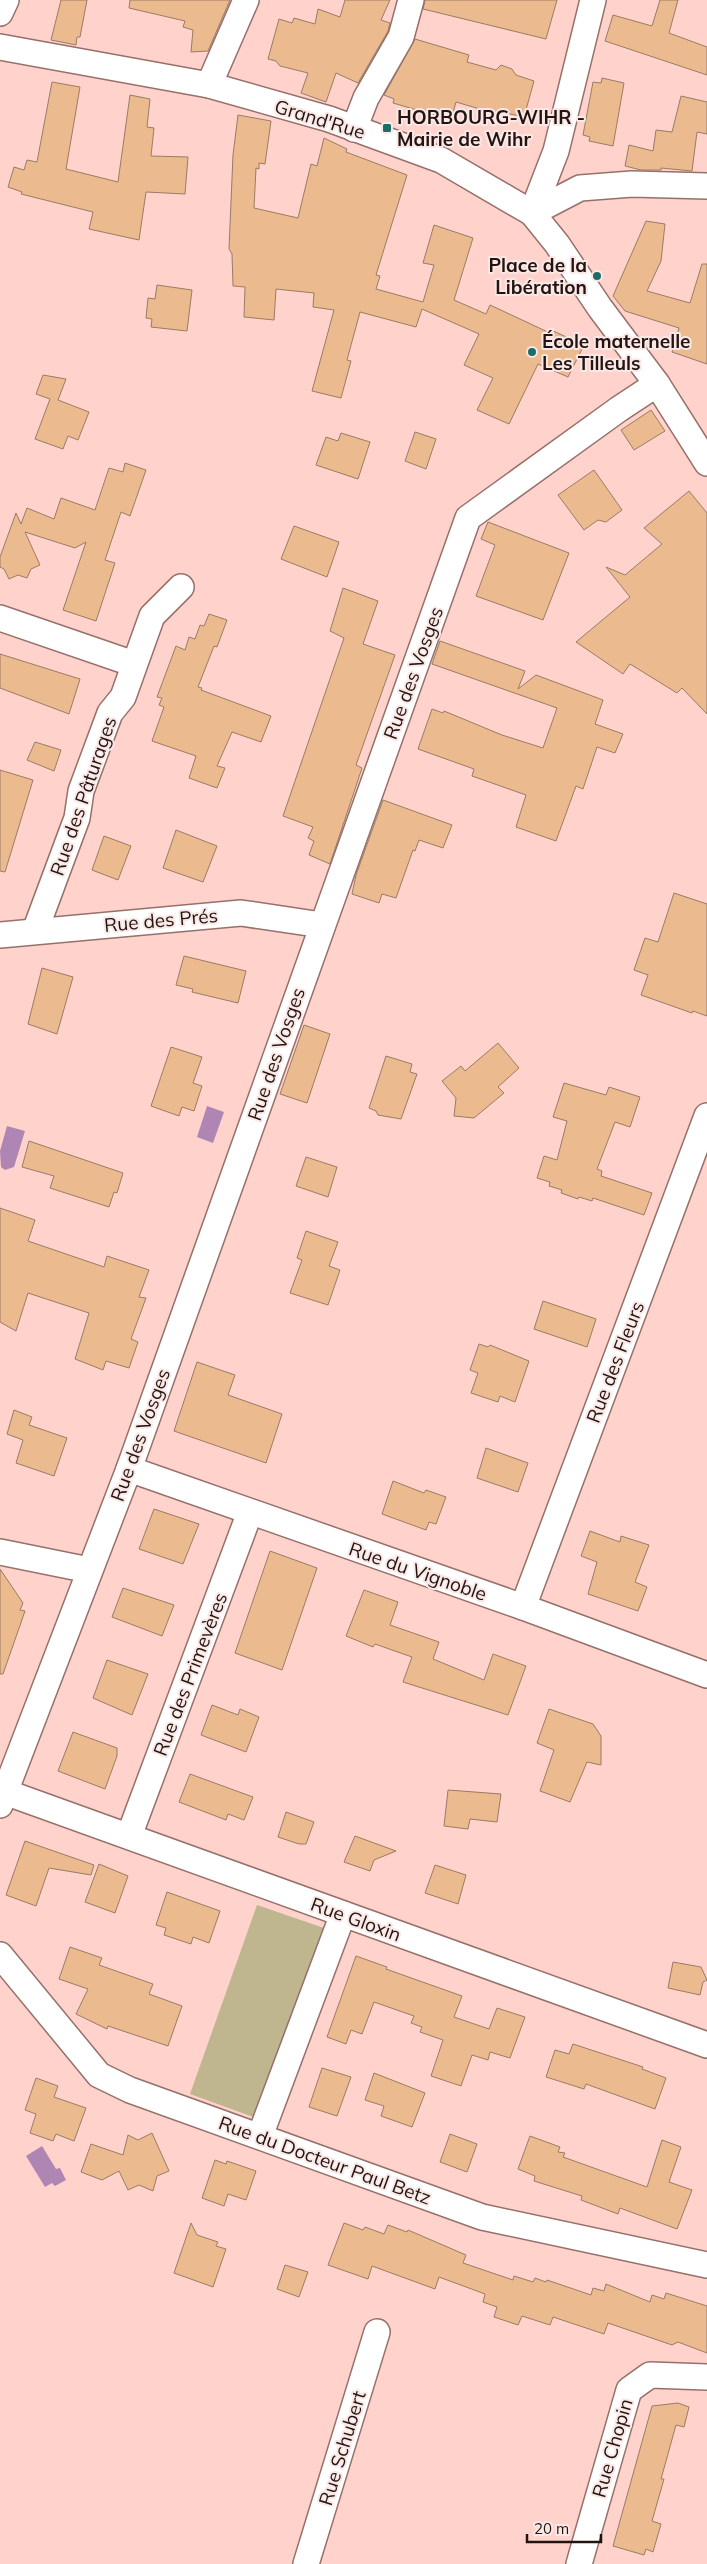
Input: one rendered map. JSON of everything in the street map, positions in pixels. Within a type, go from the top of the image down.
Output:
[{"type":"street","points":[[0,13],[6,0]]},
{"type":"street","points":[[209,85],[246,0]]},
{"type":"street","points":[[354,129],[366,98],[401,37],[411,0]]},
{"type":"street","points":[[532,214],[556,151],[593,0]]},
{"type":"street","name":"Grand'Rue","points":[[0,47],[209,85],[354,129],[441,160],[532,214],[557,244],[600,308],[657,384],[707,463]]},
{"type":"street","points":[[532,214],[580,188],[632,184],[707,186]]},
{"type":"street","name":"Rue des Vosges","points":[[2,1799],[129,1469],[468,518],[619,409],[657,384]]},
{"type":"street","name":"Rue des Pâturages","points":[[35,931],[77,818],[81,791],[110,713],[123,697],[152,616],[181,587]]},
{"type":"street","points":[[0,618],[134,664]]},
{"type":"street","name":"Rue des Prés","points":[[0,935],[241,913],[322,925]]},
{"type":"street","name":"Rue des Fleurs","points":[[523,1607],[707,1116]]},
{"type":"street","name":"Rue du Vignoble","points":[[129,1469],[523,1607],[707,1675]]},
{"type":"street","name":"Rue des Primevères","points":[[129,1836],[250,1512]]},
{"type":"street","points":[[0,1552],[89,1570]]},
{"type":"street","name":"Rue Gloxin","points":[[2,1799],[129,1836],[707,2046]]},
{"type":"street","points":[[260,2136],[343,1914]]},
{"type":"street","name":"Rue du Docteur Paul Betz","points":[[0,1955],[99,2075],[130,2090],[482,2217],[707,2265]]},
{"type":"street","name":"Rue Schubert","points":[[306,2564],[377,2332]]},
{"type":"street","name":"Rue Chopin","points":[[579,2564],[629,2390],[650,2375],[707,2377]]},
{"type":"shaded area","points":[[207,1106],[224,1112],[213,1143],[197,1137]]},
{"type":"shaded area","points":[[7,1126],[25,1131],[14,1167],[5,1170],[1,1167],[0,1151]]},
{"type":"shaded area","points":[[257,1905],[324,1928],[256,2118],[190,2094]]},
{"type":"shaded area","points":[[42,2146],[56,2169],[60,2168],[66,2180],[55,2186],[52,2183],[45,2187],[26,2156]]},
{"type":"building","points":[[61,0],[87,0],[80,37],[77,37],[76,45],[51,40]]},
{"type":"building","points":[[130,0],[230,0],[208,51],[191,52],[193,30],[183,27],[185,21],[129,8]]},
{"type":"building","points":[[345,0],[390,0],[381,20],[390,23],[388,31],[358,83],[336,73],[326,102],[301,93],[308,73],[280,66],[276,61],[268,59],[279,19],[292,23],[294,18],[315,24],[318,9],[340,17]]},
{"type":"building","points":[[425,0],[557,0],[546,39],[423,9]]},
{"type":"building","points":[[660,0],[678,0],[669,33],[707,47],[707,75],[605,41],[613,15],[652,26]]},
{"type":"building","points":[[415,39],[469,55],[467,62],[496,70],[501,65],[512,69],[516,75],[534,81],[524,117],[501,112],[500,115],[456,102],[451,120],[393,103],[394,99],[384,95]]},
{"type":"building","points":[[602,78],[624,83],[613,146],[589,141],[590,137],[583,135],[593,82],[601,83]]},
{"type":"building","points":[[52,82],[80,87],[66,169],[118,182],[130,95],[150,99],[147,127],[154,128],[151,156],[188,157],[185,194],[146,192],[139,240],[89,229],[93,212],[21,194],[22,192],[8,187],[14,167],[24,170],[27,160],[37,162]]},
{"type":"building","points":[[681,96],[707,102],[707,134],[697,132],[692,171],[661,168],[661,170],[641,170],[625,166],[629,145],[653,151],[656,130],[672,132]]},
{"type":"building","points":[[238,115],[271,121],[265,164],[259,163],[259,169],[256,168],[254,208],[298,218],[311,164],[317,166],[324,138],[347,149],[346,152],[407,175],[376,275],[380,276],[376,289],[423,302],[434,265],[423,263],[434,225],[473,238],[454,300],[486,314],[490,305],[550,333],[551,330],[584,345],[568,377],[538,364],[509,424],[477,410],[493,378],[464,365],[479,334],[422,309],[416,327],[360,312],[347,360],[351,361],[341,398],[312,391],[334,310],[313,307],[314,293],[276,289],[274,320],[244,317],[245,287],[233,286],[232,254],[229,249],[233,155]]},
{"type":"building","points":[[646,221],[665,224],[661,261],[647,291],[690,303],[702,264],[707,264],[707,364],[672,352],[679,328],[625,311],[613,296]]},
{"type":"building","points":[[157,285],[192,290],[187,331],[151,327],[152,319],[146,318],[148,298],[155,299]]},
{"type":"building","points":[[43,375],[66,379],[58,400],[89,412],[78,440],[68,436],[63,449],[35,439],[50,399],[36,394]]},
{"type":"building","points":[[651,410],[665,431],[634,450],[621,430]]},
{"type":"building","points":[[415,432],[436,439],[426,469],[405,461]]},
{"type":"building","points":[[341,433],[370,442],[358,479],[316,465],[326,437],[338,441]]},
{"type":"building","points":[[125,463],[146,470],[130,516],[121,512],[105,560],[115,563],[96,621],[63,610],[86,542],[75,548],[25,532],[40,565],[31,569],[27,578],[18,575],[9,579],[4,569],[0,567],[0,557],[16,513],[21,524],[27,508],[54,519],[61,498],[95,510],[109,468],[123,472]]},
{"type":"building","points":[[594,470],[622,510],[606,522],[598,520],[584,530],[558,495]]},
{"type":"building","points":[[689,491],[707,513],[707,714],[682,688],[677,693],[630,664],[623,674],[576,642],[630,597],[606,567],[625,575],[662,544],[644,528]]},
{"type":"building","points":[[488,522],[569,553],[543,620],[476,596],[495,545],[481,539]]},
{"type":"building","points":[[294,526],[339,542],[327,577],[281,559]]},
{"type":"building","points":[[343,588],[378,601],[363,644],[395,655],[356,765],[362,768],[330,864],[309,855],[314,841],[308,838],[313,827],[283,816],[344,638],[330,631]]},
{"type":"building","points":[[209,614],[227,620],[217,647],[214,646],[198,687],[202,688],[201,690],[271,716],[261,742],[232,732],[217,766],[225,768],[217,788],[189,778],[196,756],[152,741],[164,707],[159,705],[162,698],[157,697],[176,646],[185,650],[189,637],[195,639],[200,625],[204,626]]},
{"type":"building","points":[[440,641],[525,671],[518,689],[536,675],[603,700],[595,724],[623,734],[615,753],[597,747],[583,789],[576,786],[556,841],[516,827],[526,795],[472,776],[474,769],[418,749],[432,709],[443,713],[444,711],[502,735],[543,748],[557,708],[432,664]]},
{"type":"building","points":[[0,654],[80,679],[69,714],[0,688]]},
{"type":"building","points":[[35,742],[61,750],[54,771],[27,760]]},
{"type":"building","points":[[0,770],[33,780],[5,872],[0,871]]},
{"type":"building","points":[[383,800],[452,825],[443,848],[419,840],[415,851],[413,850],[396,898],[382,894],[379,903],[352,894],[356,875]]},
{"type":"building","points":[[176,830],[217,846],[203,882],[163,868]]},
{"type":"building","points":[[104,836],[131,846],[118,880],[92,870]]},
{"type":"building","points":[[674,893],[707,904],[707,1016],[693,1011],[692,1013],[641,995],[648,975],[634,970],[645,938],[658,942]]},
{"type":"building","points":[[184,956],[246,971],[238,1003],[192,992],[193,989],[176,985]]},
{"type":"building","points":[[42,968],[73,977],[57,1034],[28,1024]]},
{"type":"building","points":[[304,1025],[330,1034],[307,1103],[280,1094]]},
{"type":"building","points":[[498,1043],[519,1068],[498,1087],[504,1093],[474,1118],[454,1116],[456,1098],[442,1081],[461,1066],[465,1071]]},
{"type":"building","points":[[171,1047],[202,1057],[193,1083],[202,1086],[194,1111],[182,1107],[179,1116],[151,1106]]},
{"type":"building","points":[[386,1056],[412,1064],[410,1072],[417,1074],[401,1119],[378,1115],[376,1111],[369,1108]]},
{"type":"building","points":[[564,1083],[606,1095],[609,1087],[640,1097],[630,1127],[615,1122],[597,1169],[602,1171],[601,1176],[652,1193],[644,1215],[593,1198],[592,1201],[579,1197],[578,1199],[561,1193],[562,1190],[549,1186],[550,1182],[537,1178],[544,1156],[557,1160],[567,1121],[553,1117]]},
{"type":"building","points":[[29,1141],[123,1173],[117,1193],[114,1192],[109,1207],[50,1188],[54,1176],[22,1167]]},
{"type":"building","points":[[306,1157],[337,1167],[328,1197],[296,1186]]},
{"type":"building","points":[[0,1208],[35,1220],[28,1241],[104,1267],[107,1256],[149,1270],[139,1297],[146,1298],[131,1339],[138,1342],[129,1368],[106,1361],[103,1370],[75,1359],[89,1313],[28,1293],[16,1331],[0,1322]]},
{"type":"building","points":[[306,1231],[338,1242],[329,1266],[340,1270],[328,1305],[290,1293],[302,1260],[297,1258]]},
{"type":"building","points":[[543,1301],[596,1319],[587,1347],[534,1329]]},
{"type":"building","points":[[479,1344],[488,1347],[490,1345],[529,1361],[515,1402],[500,1396],[498,1402],[471,1393],[478,1373],[470,1370]]},
{"type":"building","points":[[197,1362],[235,1375],[228,1395],[282,1414],[266,1463],[174,1431]]},
{"type":"building","points":[[14,1410],[32,1417],[29,1425],[67,1438],[54,1476],[16,1463],[23,1440],[7,1434]]},
{"type":"building","points":[[486,1448],[528,1463],[518,1492],[477,1478]]},
{"type":"building","points":[[393,1481],[424,1493],[426,1490],[446,1497],[436,1524],[429,1522],[426,1530],[382,1514]]},
{"type":"building","points":[[154,1509],[199,1524],[183,1564],[139,1549]]},
{"type":"building","points":[[590,1531],[620,1542],[621,1536],[649,1545],[635,1582],[647,1587],[638,1611],[588,1594],[597,1562],[581,1556]]},
{"type":"building","points":[[270,1551],[317,1568],[282,1670],[235,1653]]},
{"type":"building","points":[[0,1569],[23,1603],[20,1610],[25,1611],[3,1674],[0,1674]]},
{"type":"building","points":[[123,1588],[174,1605],[162,1636],[112,1617]]},
{"type":"building","points":[[364,1590],[398,1602],[390,1625],[439,1642],[433,1659],[484,1680],[493,1654],[526,1666],[508,1715],[403,1682],[412,1657],[375,1644],[373,1647],[346,1636]]},
{"type":"building","points":[[107,1660],[148,1674],[132,1715],[93,1698]]},
{"type":"building","points":[[212,1705],[238,1715],[240,1709],[259,1717],[246,1752],[201,1735]]},
{"type":"building","points":[[549,1709],[593,1724],[601,1736],[601,1765],[587,1762],[570,1802],[540,1791],[554,1750],[537,1743]]},
{"type":"building","points":[[73,1732],[117,1748],[117,1756],[105,1789],[58,1771]]},
{"type":"building","points":[[190,1774],[253,1797],[244,1820],[228,1814],[226,1820],[179,1802]]},
{"type":"building","points":[[448,1790],[501,1794],[497,1822],[470,1819],[468,1829],[444,1826]]},
{"type":"building","points":[[286,1812],[314,1822],[306,1844],[299,1844],[278,1837]]},
{"type":"building","points":[[355,1836],[396,1851],[374,1860],[370,1871],[344,1862]]},
{"type":"building","points":[[25,1841],[94,1865],[91,1875],[49,1868],[36,1906],[6,1895]]},
{"type":"building","points":[[99,1864],[128,1876],[115,1913],[85,1902]]},
{"type":"building","points":[[435,1865],[466,1875],[458,1904],[425,1893]]},
{"type":"building","points":[[167,1892],[220,1911],[209,1943],[193,1937],[191,1944],[164,1935],[166,1928],[156,1925]]},
{"type":"building","points":[[70,1947],[102,1958],[99,1965],[153,1984],[149,1994],[182,2006],[168,2046],[108,2026],[107,2029],[76,2014],[88,1989],[59,1979]]},
{"type":"building","points":[[356,1956],[387,1967],[386,1969],[462,1996],[454,2017],[489,2029],[497,2008],[525,2017],[510,2058],[490,2052],[488,2060],[472,2055],[461,2086],[431,2076],[443,2040],[420,2032],[422,2027],[411,2023],[414,2016],[374,2002],[362,2034],[351,2030],[346,2044],[327,2037]]},
{"type":"building","points":[[673,1962],[701,1967],[707,1980],[703,1982],[700,1995],[668,1988]]},
{"type":"building","points":[[573,2044],[643,2067],[642,2069],[666,2078],[655,2109],[586,2084],[584,2089],[546,2077],[555,2050],[569,2054]]},
{"type":"building","points":[[322,2068],[351,2077],[337,2116],[309,2107]]},
{"type":"building","points":[[374,2073],[425,2093],[412,2127],[381,2116],[384,2106],[365,2100]]},
{"type":"building","points":[[36,2078],[58,2086],[54,2097],[86,2108],[74,2141],[56,2134],[53,2141],[30,2133],[36,2114],[25,2110]]},
{"type":"building","points":[[152,2133],[169,2171],[157,2176],[153,2191],[139,2185],[128,2190],[119,2171],[102,2180],[81,2172],[91,2144],[123,2155],[128,2135],[138,2140]]},
{"type":"building","points":[[450,2134],[477,2144],[467,2172],[440,2162]]},
{"type":"building","points":[[530,2136],[560,2147],[558,2152],[565,2153],[563,2157],[647,2187],[662,2140],[681,2147],[669,2182],[692,2190],[677,2229],[620,2208],[618,2214],[581,2200],[582,2196],[534,2181],[535,2176],[518,2169]]},
{"type":"building","points":[[215,2160],[226,2164],[227,2161],[256,2171],[246,2200],[228,2194],[224,2206],[202,2198]]},
{"type":"building","points":[[191,2223],[197,2235],[218,2242],[216,2246],[226,2249],[213,2287],[174,2273]]},
{"type":"building","points":[[344,2223],[363,2230],[365,2227],[384,2234],[388,2225],[407,2232],[408,2230],[466,2255],[463,2263],[513,2280],[514,2276],[533,2282],[535,2278],[546,2282],[547,2280],[591,2295],[593,2288],[604,2291],[606,2284],[650,2302],[652,2295],[664,2299],[666,2293],[707,2306],[707,2353],[678,2342],[672,2345],[608,2323],[604,2334],[553,2317],[550,2325],[522,2316],[518,2325],[494,2317],[497,2307],[483,2302],[485,2294],[439,2277],[435,2289],[372,2266],[368,2279],[328,2265]]},
{"type":"building","points":[[285,2265],[308,2272],[299,2297],[277,2289]]},
{"type":"building","points":[[678,2403],[689,2407],[684,2427],[676,2425],[661,2479],[664,2479],[652,2521],[661,2524],[653,2552],[646,2549],[644,2555],[613,2546],[652,2406]]},
{"type":"place","name":"HORBOURG-WIHR - Mairie de Wihr","points":[[387,128]]},
{"type":"place","name":"Place de la Libération","points":[[597,276]]},
{"type":"place","name":"École maternelle Les Tilleuls","points":[[532,352]]}]
